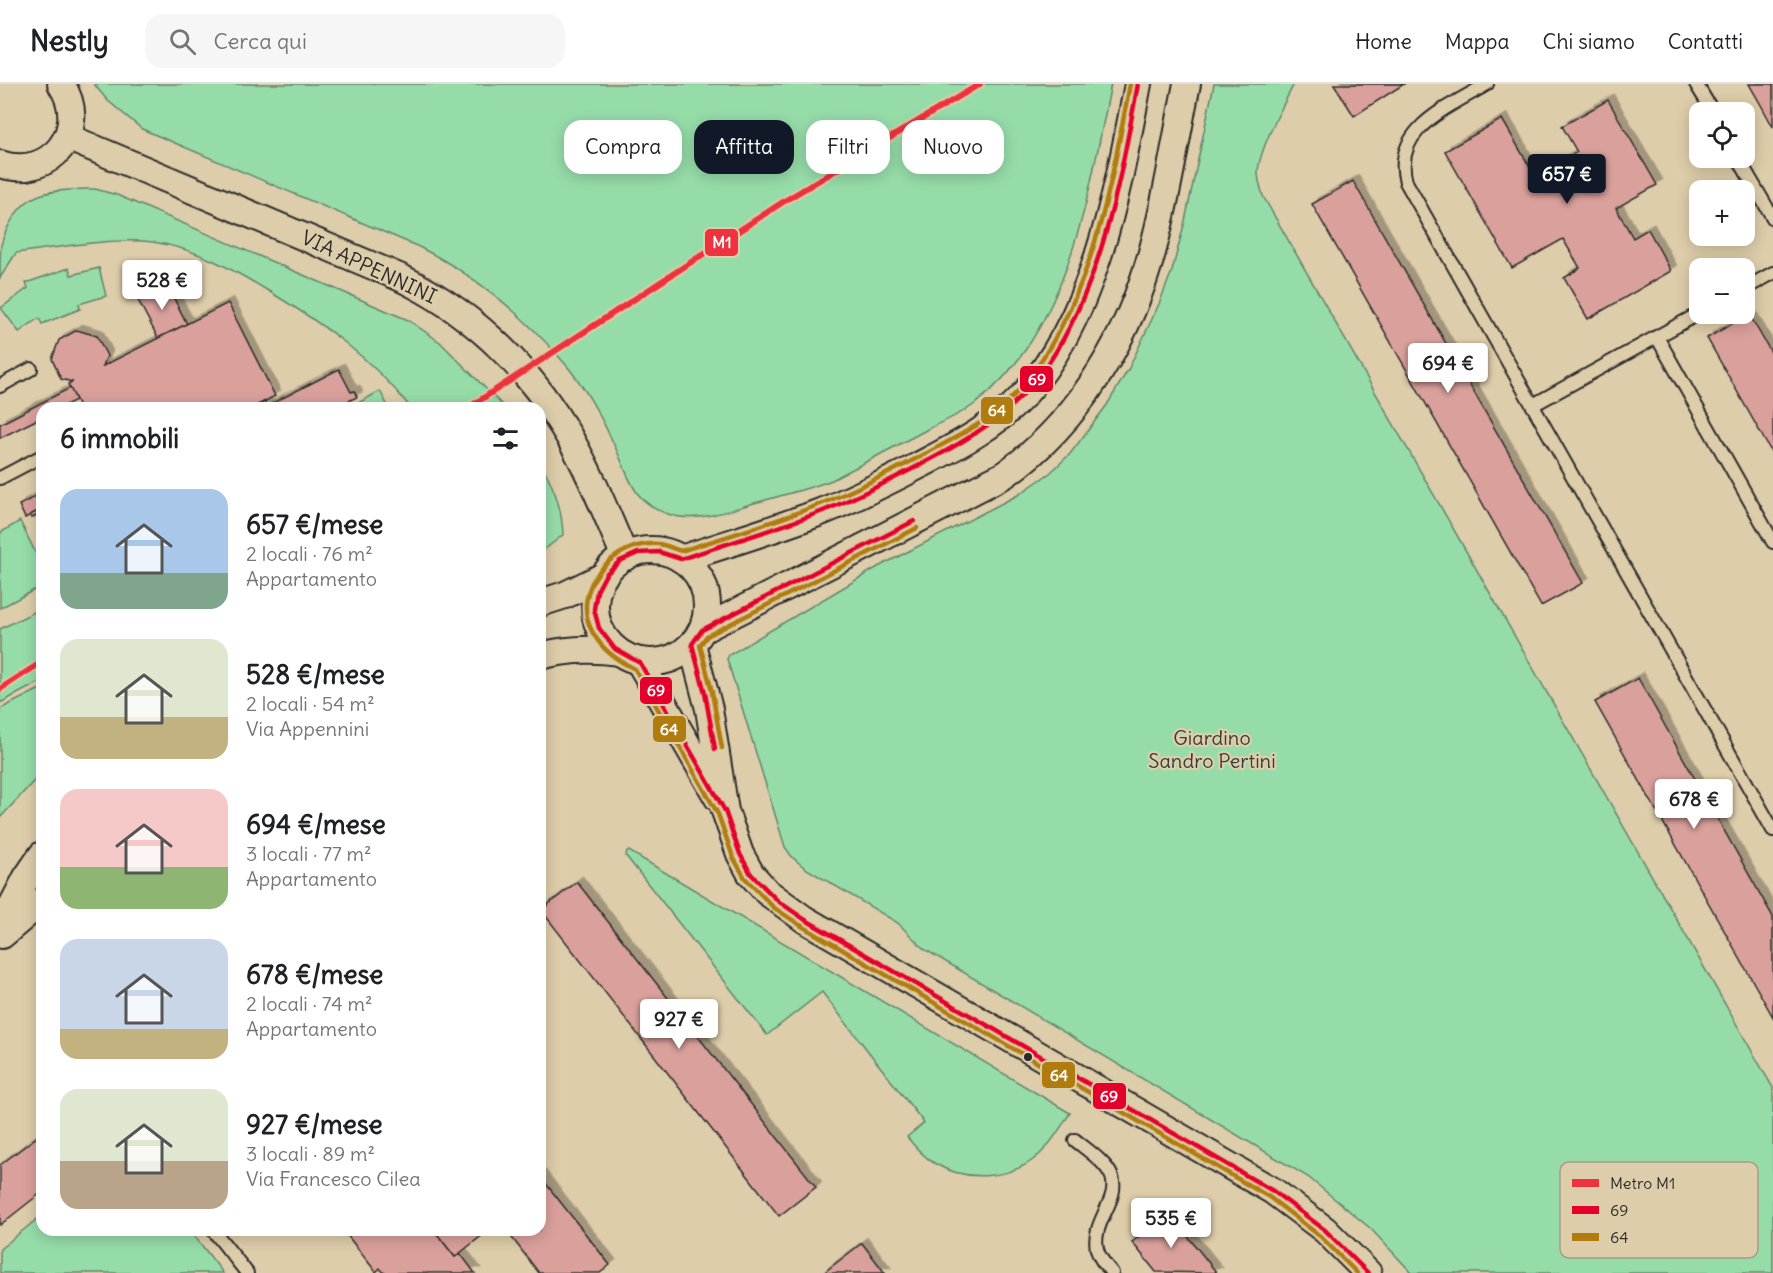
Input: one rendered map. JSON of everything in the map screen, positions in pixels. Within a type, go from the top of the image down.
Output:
[{"type":"street","points":[[681,559],[808,517],[867,492],[965,442],[1005,413],[1024,394],[1062,340],[1094,269],[1119,185],[1138,84]]},
{"type":"street","points":[[546,655],[585,648],[629,657],[669,660],[677,656],[697,637],[1004,475],[1031,455],[1066,419],[1084,395],[1116,342],[1145,275],[1159,224],[1187,84]]},
{"type":"street","points":[[4,173],[42,163],[57,152],[67,137],[72,113],[65,88]]},
{"type":"street","name":"VIA APPENNINI","points":[[67,137],[423,288],[463,314],[483,331],[520,368],[545,402]]},
{"type":"street","name":"VIA APPENNINI","points":[[546,403],[575,447],[625,557]]},
{"type":"street","points":[[725,811],[697,637],[706,615],[706,593],[697,574],[681,559],[673,555],[653,550],[625,557],[604,576],[596,596],[596,616],[604,636],[629,657],[725,811],[746,865],[759,883],[777,901],[804,919],[1273,1191],[1325,1230],[1368,1273]]},
{"type":"street","points":[[546,601],[565,595],[604,576]]},
{"type":"street","points":[[0,929],[36,864]]},
{"type":"street","points":[[0,938],[36,906]]},
{"type":"lane","points":[[1487,84],[1427,120],[1416,130],[1404,155],[1402,168],[1406,182],[1773,830]]},
{"type":"lane","points":[[1696,84],[1707,102]]},
{"type":"lane","points":[[1744,168],[1773,218]]},
{"type":"lane","points":[[1755,283],[1773,273]]},
{"type":"lane","points":[[1533,405],[1689,319]]},
{"type":"lane","points":[[1657,337],[1773,542]]},
{"type":"lane","points":[[0,386],[31,369]]},
{"type":"lane","points":[[0,478],[36,459]]},
{"type":"lane","points":[[1075,1140],[1105,1166],[1112,1176],[1114,1187],[1099,1222],[1096,1237],[1097,1250],[1112,1273]]},
{"type":"lane","points":[[218,1236],[247,1273]]},
{"type":"green space","points":[[94,84],[1111,84],[1094,169],[1070,257],[1054,299],[1033,338],[1008,373],[965,411],[832,480],[727,511],[691,518],[664,513],[641,497],[634,489],[600,416],[574,375],[534,330],[480,284],[419,247],[142,129],[107,100]]},
{"type":"green space","name":"Giardino Sandro Pertini","points":[[1214,84],[1294,84],[1262,152],[1258,175],[1263,196],[1773,1088],[1773,1273],[1412,1273],[1370,1228],[1308,1177],[924,949],[898,923],[805,868],[792,857],[785,847],[727,659],[729,655],[878,567],[1018,495],[1050,473],[1070,454],[1107,405],[1128,370],[1172,271]]},
{"type":"green space","points":[[95,189],[117,195],[408,320],[440,342],[499,402],[406,402],[363,357],[310,317],[228,268],[200,255],[169,245],[121,241],[16,253],[0,278],[1,245],[10,223],[30,199],[60,191]]},
{"type":"green space","points":[[69,268],[71,275],[99,268],[106,296],[79,304],[80,309],[42,324],[39,318],[19,332],[1,308],[28,288],[26,283]]},
{"type":"green space","points":[[380,391],[386,402],[360,402]]},
{"type":"green space","points":[[546,473],[556,496],[563,535],[546,548]]},
{"type":"green space","points":[[20,521],[36,554],[36,589],[0,608],[0,533]]},
{"type":"green space","points":[[36,611],[36,684],[0,703],[0,629]]},
{"type":"green space","points":[[36,691],[36,779],[0,818],[0,709]]},
{"type":"green space","points":[[627,851],[1070,1113],[1056,1135],[1039,1155],[1028,1163],[1002,1174],[988,1176],[960,1173],[934,1163],[907,1137],[924,1123],[822,992],[767,1035],[626,856]]},
{"type":"green space","points":[[36,1220],[36,1236],[195,1236],[223,1273],[0,1273],[0,1249]]},
{"type":"building","points":[[1334,84],[1404,84],[1354,116]]},
{"type":"building","points":[[1749,84],[1773,84],[1773,127],[1761,105]]},
{"type":"building","points":[[1608,100],[1657,185],[1616,208],[1633,238],[1648,229],[1671,271],[1588,319],[1564,278],[1580,268],[1563,239],[1512,268],[1445,151],[1502,119],[1535,176],[1577,152],[1562,126]]},
{"type":"building","points":[[1353,181],[1583,583],[1541,606],[1312,204]]},
{"type":"building","points":[[166,283],[187,324],[158,338],[137,298]]},
{"type":"building","points":[[228,303],[275,396],[264,402],[77,402],[68,384],[72,382],[61,379],[52,359],[59,340],[77,330],[97,336],[107,356],[103,366]]},
{"type":"building","points":[[1732,324],[1755,324],[1773,356],[1773,455],[1707,338]]},
{"type":"building","points":[[339,369],[351,392],[354,391],[357,397],[347,402],[275,402]]},
{"type":"building","points":[[70,388],[76,400],[72,402],[43,402]]},
{"type":"building","points":[[36,405],[36,420],[0,438],[0,424]]},
{"type":"building","points":[[36,496],[36,512],[25,518],[19,505]]},
{"type":"building","points":[[1638,678],[1773,917],[1773,1017],[1595,702]]},
{"type":"building","points":[[577,882],[816,1187],[779,1216],[546,916],[546,906]]},
{"type":"building","points":[[36,1138],[36,1197],[0,1225],[0,1165]]},
{"type":"building","points":[[546,1186],[610,1265],[600,1273],[539,1273],[511,1236],[546,1236]]},
{"type":"building","points":[[1169,1213],[1217,1273],[1156,1272],[1132,1242]]},
{"type":"building","points":[[348,1236],[439,1236],[455,1257],[460,1253],[475,1273],[384,1273],[380,1268],[376,1272]]},
{"type":"building","points":[[439,1236],[481,1236],[455,1257]]},
{"type":"building","points":[[862,1243],[885,1273],[824,1273],[827,1270]]},
{"type":"metro line","name":"M1","points":[[477,402],[786,200],[980,84]]},
{"type":"metro line","name":"M1","points":[[0,689],[36,666]]},
{"type":"transit line","name":"64","points":[[1130,84],[1105,206],[1080,285],[1043,358],[1008,401],[974,427],[937,448],[836,498],[681,551],[659,544],[642,545],[626,550],[612,559],[591,585],[586,600],[587,617],[601,645],[616,658],[635,669],[718,814],[733,857],[745,878],[773,907],[800,925],[1269,1197],[1320,1236],[1357,1273]]},
{"type":"transit line","name":"69","points":[[1138,84],[1107,229],[1083,299],[1048,364],[1021,397],[990,423],[955,446],[835,506],[681,559],[659,552],[638,553],[620,561],[606,574],[597,591],[594,609],[599,628],[615,649],[640,663],[725,811],[740,854],[751,874],[778,901],[804,919],[1273,1191],[1325,1230],[1368,1273]]},
{"type":"transit line","name":"69","points":[[715,749],[705,693],[692,644],[702,630],[914,521]]},
{"type":"transit line","name":"64","points":[[722,748],[712,692],[700,645],[707,636],[917,528]]}]
